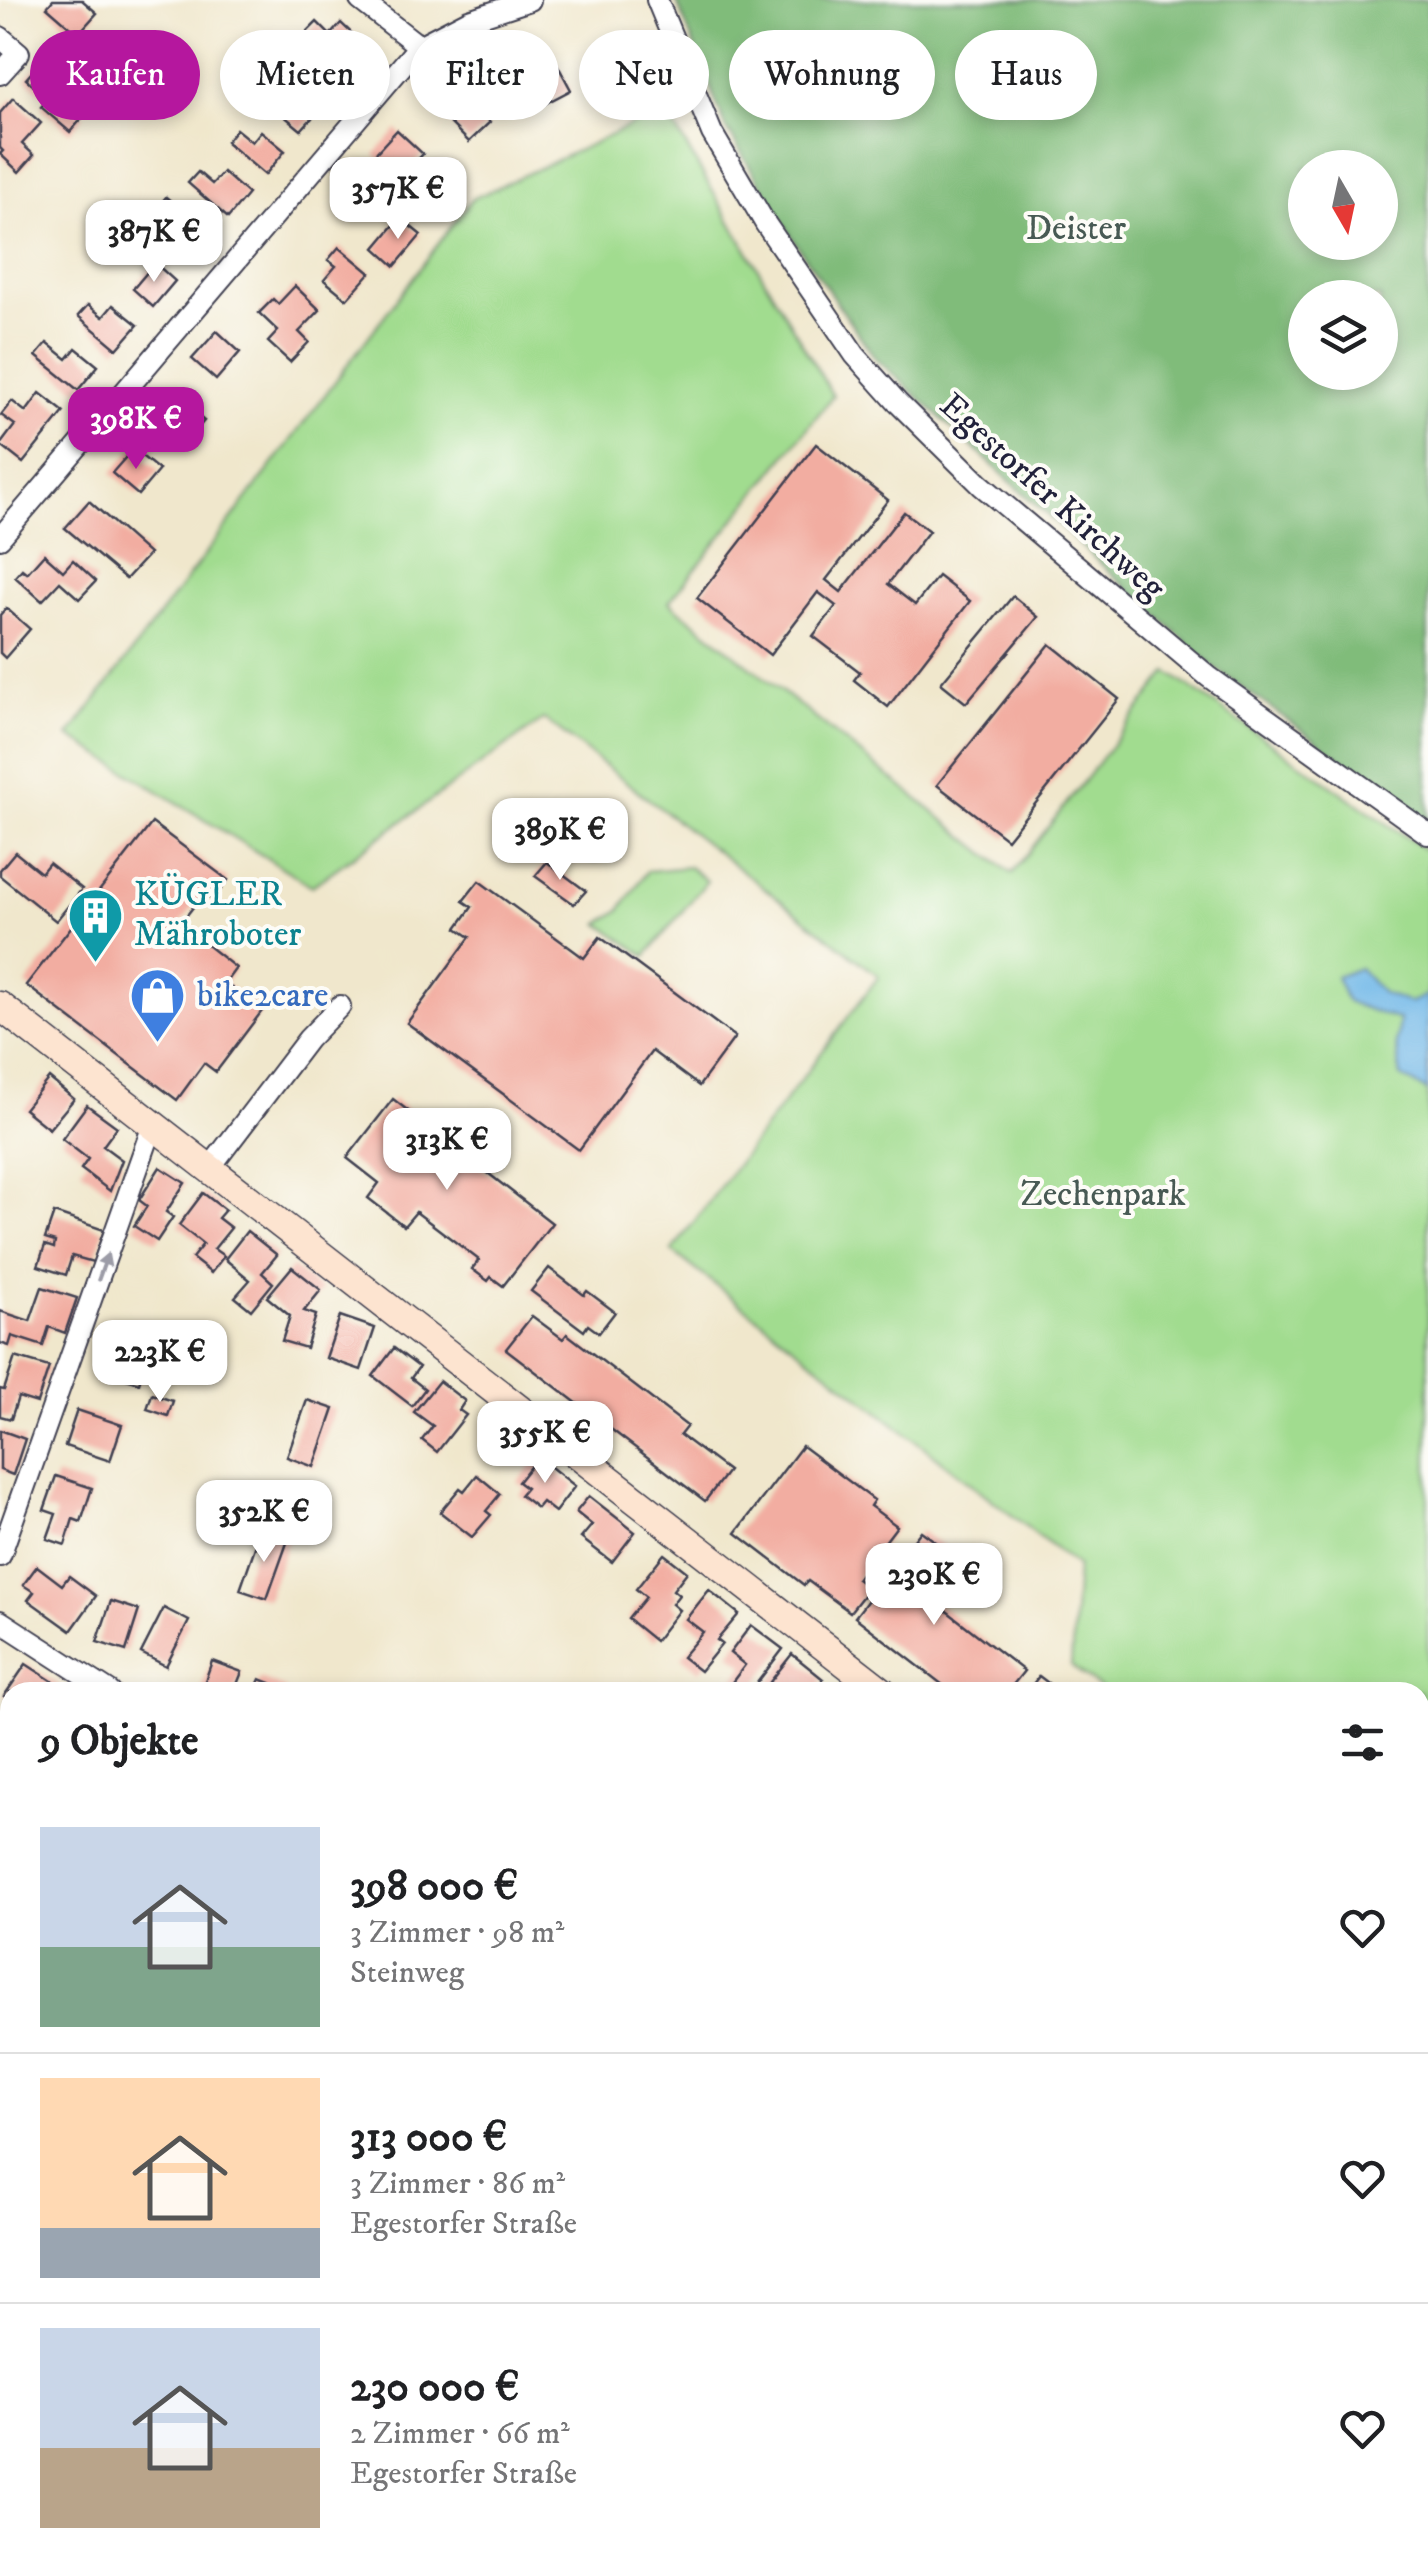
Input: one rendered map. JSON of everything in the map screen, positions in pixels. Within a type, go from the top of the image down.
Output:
[{"type":"main road","points":[[0,1006],[870,1682]]},
{"type":"street","points":[[360,0],[410,38]]},
{"type":"street","points":[[450,30],[530,0]]},
{"type":"street","name":"Egestorfer Kirchweg","points":[[657,0],[712,132],[765,224],[854,355],[980,484],[1209,677],[1428,834]]},
{"type":"street","points":[[0,37],[19,53],[0,74]]},
{"type":"street","points":[[0,538],[410,58]]},
{"type":"street","points":[[208,1169],[308,1039],[340,1006]]},
{"type":"street","points":[[0,1556],[153,1126]]},
{"type":"street","points":[[0,1621],[95,1682]]},
{"type":"green space","name":"Deister","points":[[676,0],[1428,0],[1428,821],[1215,668],[875,358],[797,245],[726,128],[709,84],[709,30],[688,30]]},
{"type":"green space","name":"Zechenpark","points":[[643,120],[671,120],[833,396],[669,602],[1012,874],[1168,672],[1428,852],[1428,995],[1410,1003],[1382,993],[1359,968],[1375,1011],[1400,1020],[1396,1044],[1401,1077],[1428,1091],[1428,1682],[1092,1682],[1071,1666],[1077,1566],[672,1251],[879,976],[544,719],[312,886],[69,736],[472,199]]},
{"type":"green space","points":[[689,867],[707,881],[646,956],[600,924],[620,910],[647,871]]},
{"type":"water","points":[[580,819],[606,836],[605,851],[597,861],[574,856],[557,838],[570,821]]},
{"type":"water","points":[[1359,968],[1382,993],[1410,1003],[1428,995],[1428,1091],[1401,1077],[1396,1044],[1399,1020],[1347,1002],[1336,977]]},
{"type":"building","points":[[53,0],[82,0],[97,13],[82,30],[73,30],[47,7]]},
{"type":"building","points":[[317,22],[325,30],[309,30]]},
{"type":"building","points":[[559,68],[571,90],[559,96]]},
{"type":"building","points":[[13,98],[30,113],[30,120],[41,123],[22,144],[34,155],[19,172],[0,154],[0,113]]},
{"type":"building","points":[[56,120],[80,120],[70,132]]},
{"type":"building","points":[[289,120],[310,120],[301,130]]},
{"type":"building","points":[[447,120],[488,120],[469,142]]},
{"type":"building","points":[[236,129],[252,142],[261,131],[285,151],[265,175],[226,142]]},
{"type":"building","points":[[397,130],[423,154],[400,178],[375,154]]},
{"type":"building","points":[[198,172],[212,184],[223,172],[248,194],[228,218],[188,183]]},
{"type":"building","points":[[166,197],[211,235],[190,260],[145,222]]},
{"type":"building","points":[[400,218],[421,235],[395,266],[375,248]]},
{"type":"building","points":[[339,247],[370,273],[347,299],[324,280],[336,266],[328,260]]},
{"type":"building","points":[[155,263],[175,281],[153,307],[133,289]]},
{"type":"building","points":[[295,286],[320,310],[299,332],[309,342],[290,362],[268,342],[278,331],[259,313],[273,299],[278,304]]},
{"type":"building","points":[[88,305],[103,317],[113,305],[138,325],[117,349],[78,316]]},
{"type":"building","points":[[217,331],[240,352],[216,380],[192,359]]},
{"type":"building","points":[[47,343],[67,359],[76,348],[98,366],[78,390],[36,356]]},
{"type":"building","points":[[40,393],[64,412],[23,463],[0,445],[15,425],[1,415],[12,401],[26,412]]},
{"type":"building","points":[[177,398],[204,421],[184,445],[157,422]]},
{"type":"building","points":[[816,444],[888,500],[826,580],[841,592],[904,512],[929,531],[888,584],[915,605],[938,576],[970,601],[888,707],[854,680],[860,672],[813,636],[836,606],[818,592],[770,655],[697,598]]},
{"type":"building","points":[[133,449],[159,470],[138,495],[112,473]]},
{"type":"building","points":[[89,501],[149,554],[126,579],[65,528]]},
{"type":"building","points":[[44,554],[63,571],[73,560],[96,581],[79,599],[60,582],[42,601],[15,577],[22,569],[27,573]]},
{"type":"building","points":[[1013,596],[1038,617],[966,703],[941,683]]},
{"type":"building","points":[[6,608],[30,629],[5,658],[0,653],[0,615]]},
{"type":"building","points":[[1050,644],[1119,699],[1007,839],[937,785]]},
{"type":"building","points":[[152,823],[228,880],[213,900],[204,893],[180,924],[236,968],[225,983],[262,1011],[216,1072],[204,1063],[177,1100],[26,985]]},
{"type":"building","points":[[15,852],[41,873],[49,863],[82,889],[56,921],[0,876],[0,870]]},
{"type":"building","points":[[547,862],[586,891],[574,904],[535,876]]},
{"type":"building","points":[[479,881],[584,958],[600,937],[735,1037],[699,1086],[652,1051],[579,1150],[407,1023],[470,937],[457,928],[472,907],[463,901]]},
{"type":"building","points":[[49,1078],[74,1099],[49,1129],[24,1109]]},
{"type":"building","points":[[393,1099],[552,1223],[503,1286],[472,1269],[479,1260],[416,1212],[404,1226],[368,1198],[379,1183],[347,1158]]},
{"type":"building","points":[[87,1105],[117,1127],[103,1146],[122,1160],[110,1191],[81,1169],[88,1159],[62,1139]]},
{"type":"building","points":[[160,1167],[185,1183],[166,1212],[173,1217],[157,1241],[134,1226],[147,1206],[139,1200]]},
{"type":"building","points":[[203,1193],[225,1210],[218,1218],[231,1228],[214,1249],[224,1256],[211,1273],[192,1258],[203,1244],[179,1225]]},
{"type":"building","points":[[54,1213],[104,1230],[93,1262],[72,1256],[66,1275],[38,1266],[45,1245],[54,1248],[55,1242],[45,1239]]},
{"type":"building","points":[[247,1231],[277,1255],[262,1273],[273,1283],[251,1310],[235,1297],[250,1280],[225,1259]]},
{"type":"building","points":[[292,1267],[321,1290],[304,1311],[316,1315],[306,1348],[282,1341],[290,1316],[267,1297]]},
{"type":"building","points":[[549,1268],[584,1295],[587,1291],[615,1312],[599,1333],[588,1325],[584,1331],[531,1291]]},
{"type":"building","points":[[42,1287],[77,1298],[65,1333],[49,1327],[43,1346],[12,1336],[9,1346],[0,1343],[0,1311],[30,1321]]},
{"type":"building","points":[[340,1316],[375,1328],[361,1370],[326,1358]]},
{"type":"building","points":[[532,1316],[563,1339],[567,1334],[687,1426],[680,1435],[728,1471],[705,1501],[506,1349]]},
{"type":"building","points":[[111,1339],[149,1351],[139,1383],[100,1371]]},
{"type":"building","points":[[394,1348],[419,1367],[411,1378],[425,1389],[412,1406],[373,1376]]},
{"type":"building","points":[[15,1357],[49,1367],[37,1403],[18,1397],[11,1419],[0,1416],[0,1389],[4,1390]]},
{"type":"building","points":[[439,1381],[465,1401],[459,1410],[466,1415],[437,1452],[422,1440],[433,1426],[414,1412]]},
{"type":"building","points":[[152,1394],[173,1401],[168,1416],[147,1409]]},
{"type":"building","points":[[307,1400],[334,1409],[314,1467],[287,1457]]},
{"type":"building","points":[[77,1410],[122,1425],[110,1461],[65,1446]]},
{"type":"building","points":[[0,1430],[25,1439],[13,1475],[0,1470]]},
{"type":"building","points":[[802,1446],[874,1500],[870,1506],[897,1526],[857,1579],[869,1588],[850,1612],[808,1581],[804,1585],[736,1533]]},
{"type":"building","points":[[538,1457],[575,1486],[555,1512],[542,1502],[537,1508],[520,1495],[526,1488],[518,1482]]},
{"type":"building","points":[[477,1475],[500,1494],[486,1511],[491,1515],[472,1537],[440,1512]]},
{"type":"building","points":[[56,1476],[92,1488],[81,1522],[73,1519],[65,1545],[47,1539],[56,1514],[44,1510]]},
{"type":"building","points":[[589,1496],[635,1532],[612,1562],[581,1538],[592,1525],[576,1512]]},
{"type":"building","points":[[261,1530],[288,1540],[267,1599],[240,1590]]},
{"type":"building","points":[[921,1531],[947,1550],[917,1588],[1024,1671],[1015,1682],[939,1682],[855,1617]]},
{"type":"building","points":[[664,1554],[687,1572],[673,1590],[679,1595],[672,1604],[679,1610],[655,1641],[628,1619],[646,1597],[636,1589]]},
{"type":"building","points":[[37,1566],[62,1585],[69,1576],[96,1596],[71,1631],[28,1600],[34,1592],[23,1585]]},
{"type":"building","points":[[709,1590],[739,1614],[717,1640],[722,1644],[700,1671],[682,1657],[703,1632],[686,1619]]},
{"type":"building","points":[[111,1601],[139,1610],[126,1651],[97,1642]]},
{"type":"building","points":[[164,1608],[189,1621],[166,1666],[141,1653]]},
{"type":"building","points":[[751,1625],[783,1649],[758,1682],[732,1682],[745,1665],[730,1653]]},
{"type":"building","points":[[792,1654],[823,1679],[821,1682],[770,1682]]},
{"type":"building","points":[[212,1661],[242,1672],[238,1682],[205,1682]]},
{"type":"building","points":[[26,1664],[54,1682],[14,1682]]},
{"type":"place","name":"KÜGLER Mähroboter","points":[[95,964]]},
{"type":"place","name":"bike2care","points":[[158,1045]]}]
